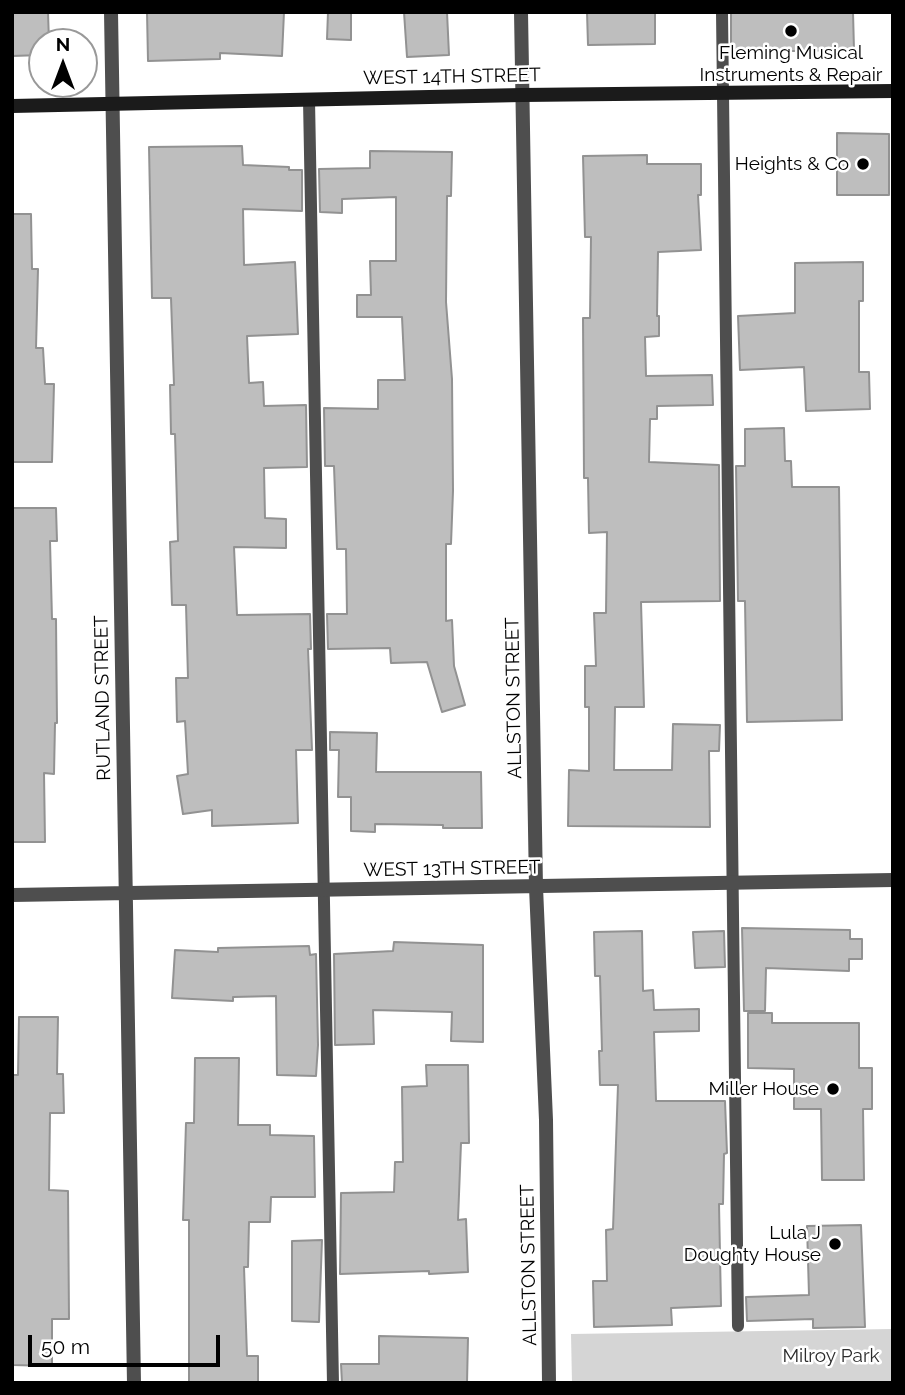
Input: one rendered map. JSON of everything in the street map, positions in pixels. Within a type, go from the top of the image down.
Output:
[{"type":"street","name":"RUTLAND STREET","points":[[111,12],[134,1383]]},
{"type":"street","name":"ALLSTON STREET","points":[[521,12],[537,887],[546,1120],[550,1383]]},
{"type":"street","name":"WEST 14TH STREET","points":[[12,106],[522,95],[893,91]]},
{"type":"street","name":"WEST 13TH STREET","points":[[12,895],[893,880]]},
{"type":"lane","points":[[722,12],[738,1326]]},
{"type":"lane","points":[[309,100],[333,1383]]},
{"type":"green space","name":"Milroy Park","points":[[893,1329],[893,1383],[572,1383],[571,1334]]},
{"type":"building","points":[[12,12],[48,12],[49,28],[28,28],[28,55],[12,56]]},
{"type":"building","points":[[147,12],[284,12],[282,56],[220,53],[220,59],[148,61]]},
{"type":"building","points":[[328,12],[351,12],[351,40],[327,39]]},
{"type":"building","points":[[404,12],[447,12],[449,55],[407,57]]},
{"type":"building","points":[[587,12],[655,12],[655,44],[588,45]]},
{"type":"building","name":"Fleming Musical Instruments & Repair","points":[[731,12],[853,12],[854,50],[731,52]]},
{"type":"building","name":"Heights & Co","points":[[837,133],[889,134],[889,195],[837,195]]},
{"type":"building","points":[[242,146],[243,165],[302,170],[302,211],[243,209],[244,265],[295,262],[298,334],[247,336],[249,383],[263,382],[264,406],[306,405],[307,467],[264,468],[265,518],[286,519],[286,548],[234,547],[237,615],[310,614],[311,649],[308,649],[312,750],[296,750],[298,823],[212,826],[212,810],[183,814],[177,776],[188,774],[185,721],[177,722],[176,678],[188,678],[186,605],[172,605],[170,542],[178,541],[175,434],[171,434],[170,385],[174,385],[171,298],[152,298],[149,147]]},
{"type":"building","points":[[370,151],[452,152],[451,196],[447,196],[446,302],[452,379],[453,491],[451,544],[446,544],[446,621],[452,620],[454,666],[465,705],[442,712],[427,662],[391,663],[390,648],[328,649],[327,614],[347,614],[346,549],[337,549],[334,466],[325,466],[324,408],[378,409],[378,380],[405,380],[402,317],[357,317],[357,295],[371,295],[370,261],[396,261],[396,197],[342,199],[342,213],[320,212],[319,169],[370,168]]},
{"type":"building","points":[[647,155],[647,164],[701,164],[701,195],[698,195],[701,250],[658,252],[659,336],[645,337],[646,376],[712,375],[713,405],[657,406],[657,419],[650,419],[649,462],[719,465],[720,601],[641,602],[644,707],[615,707],[614,770],[672,770],[673,724],[720,725],[719,751],[709,751],[710,827],[568,826],[569,770],[589,771],[589,707],[585,707],[585,666],[596,666],[594,613],[606,613],[607,532],[589,533],[588,478],[584,478],[583,318],[590,318],[591,237],[585,237],[583,156]]},
{"type":"building","points":[[12,214],[31,214],[32,269],[38,269],[36,348],[43,348],[45,384],[54,384],[52,462],[12,462]]},
{"type":"building","points":[[863,262],[863,301],[859,301],[859,372],[869,372],[870,409],[806,411],[804,367],[740,370],[738,316],[795,313],[795,263]]},
{"type":"building","points":[[784,428],[785,461],[791,461],[792,487],[839,487],[842,720],[747,722],[745,601],[738,601],[736,466],[745,466],[745,429]]},
{"type":"building","points":[[12,508],[56,508],[57,541],[50,541],[52,619],[56,619],[57,723],[54,774],[44,773],[45,842],[12,842]]},
{"type":"building","points":[[330,732],[377,733],[376,772],[481,772],[482,828],[375,824],[375,832],[351,831],[351,797],[338,797],[339,750],[330,750]]},
{"type":"building","points":[[742,928],[850,930],[850,939],[862,939],[862,959],[849,959],[849,971],[766,968],[765,1011],[744,1011]]},
{"type":"building","points":[[642,931],[643,991],[653,990],[654,1010],[699,1009],[699,1031],[654,1032],[656,1101],[725,1101],[727,1153],[724,1154],[723,1204],[719,1204],[721,1306],[671,1308],[672,1325],[594,1327],[593,1281],[607,1281],[606,1230],[613,1229],[618,1085],[600,1085],[600,976],[595,976],[594,932]]},
{"type":"building","points":[[724,931],[725,967],[695,968],[693,932]]},
{"type":"building","points":[[394,942],[483,945],[483,1042],[451,1041],[452,1012],[373,1010],[374,1044],[335,1045],[334,954],[393,951]]},
{"type":"building","points":[[309,946],[310,955],[316,954],[316,1076],[277,1075],[276,996],[233,997],[233,1001],[172,998],[175,950],[218,952],[218,948]]},
{"type":"building","points":[[748,1013],[772,1013],[772,1023],[859,1023],[859,1068],[872,1068],[872,1109],[863,1109],[864,1180],[822,1180],[821,1109],[794,1109],[794,1069],[748,1068]]},
{"type":"building","points":[[19,1017],[58,1017],[57,1074],[63,1074],[64,1113],[50,1113],[49,1190],[68,1191],[69,1319],[52,1319],[52,1366],[12,1365],[12,1075],[18,1075]]},
{"type":"building","points":[[195,1058],[239,1058],[238,1125],[270,1125],[270,1135],[314,1136],[315,1197],[271,1197],[270,1222],[249,1222],[248,1267],[244,1267],[247,1356],[258,1356],[258,1383],[189,1383],[189,1220],[183,1220],[186,1123],[194,1123]]},
{"type":"building","points":[[426,1065],[468,1065],[469,1143],[461,1143],[458,1220],[466,1219],[468,1272],[340,1274],[341,1193],[394,1192],[395,1162],[403,1162],[402,1087],[427,1086]]},
{"type":"building","points":[[861,1225],[865,1327],[813,1328],[813,1319],[747,1321],[746,1297],[809,1295],[807,1226]]},
{"type":"building","points":[[322,1240],[319,1322],[292,1321],[292,1241]]},
{"type":"building","points":[[379,1336],[468,1338],[467,1383],[342,1383],[341,1364],[379,1364]]},
{"type":"place","name":"Fleming Musical Instruments & Repair","points":[[791,31]]},
{"type":"place","name":"Heights & Co","points":[[863,164]]},
{"type":"place","name":"Miller House","points":[[833,1089]]},
{"type":"place","name":"Lula J Doughty House","points":[[835,1244]]}]
